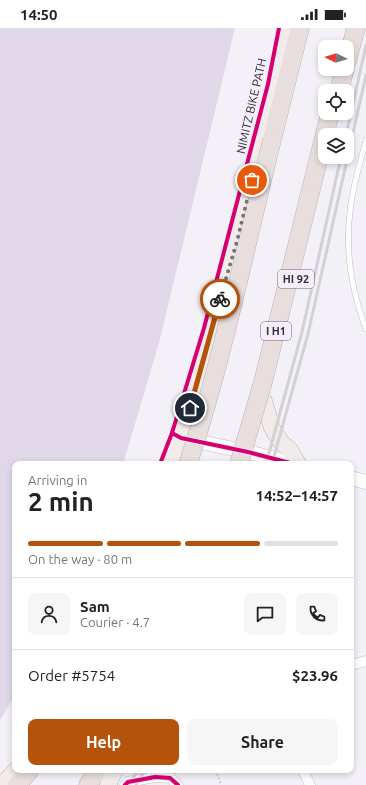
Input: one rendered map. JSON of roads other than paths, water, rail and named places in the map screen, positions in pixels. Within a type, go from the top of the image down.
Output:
[{"type":"highway","points":[[272,140],[290,28]]},
{"type":"highway","points":[[189,461],[220,356],[300,28]]},
{"type":"highway","points":[[347,40],[350,28]]},
{"type":"highway","points":[[353,40],[357,28]]},
{"type":"highway","name":"I H1","points":[[244,460],[329,120]]},
{"type":"highway","points":[[309,197],[318,164]]},
{"type":"highway","points":[[17,785],[27,773]]},
{"type":"highway","points":[[29,785],[37,773]]},
{"type":"highway","points":[[88,785],[95,773]]},
{"type":"highway","points":[[100,785],[106,773]]},
{"type":"main road","points":[[172,461],[181,438],[237,241],[290,28]]},
{"type":"main road","points":[[344,84],[357,28]]},
{"type":"main road","name":"HI 92","points":[[244,460],[264,401],[324,164]]},
{"type":"main road","points":[[264,401],[272,428],[281,442],[290,450],[296,461]]},
{"type":"main road","points":[[2,785],[13,773]]},
{"type":"main road","points":[[108,785],[114,773]]},
{"type":"street","points":[[181,438],[244,460],[256,461]]},
{"type":"street","points":[[354,479],[366,482]]},
{"type":"street","points":[[354,665],[366,661]]},
{"type":"street","points":[[174,773],[183,785]]},
{"type":"street","points":[[304,773],[310,785]]},
{"type":"street","points":[[125,785],[128,782],[155,777],[170,778],[178,785]]},
{"type":"lane","points":[[366,140],[352,194],[348,233],[354,291],[366,329]]},
{"type":"railway","points":[[348,128],[366,45]]},
{"type":"railway","points":[[273,461],[308,334],[366,75]]},
{"type":"railway","points":[[267,461],[302,332],[339,164]]},
{"type":"railway","points":[[129,785],[136,773]]},
{"type":"railway","points":[[136,785],[143,773]]}]
